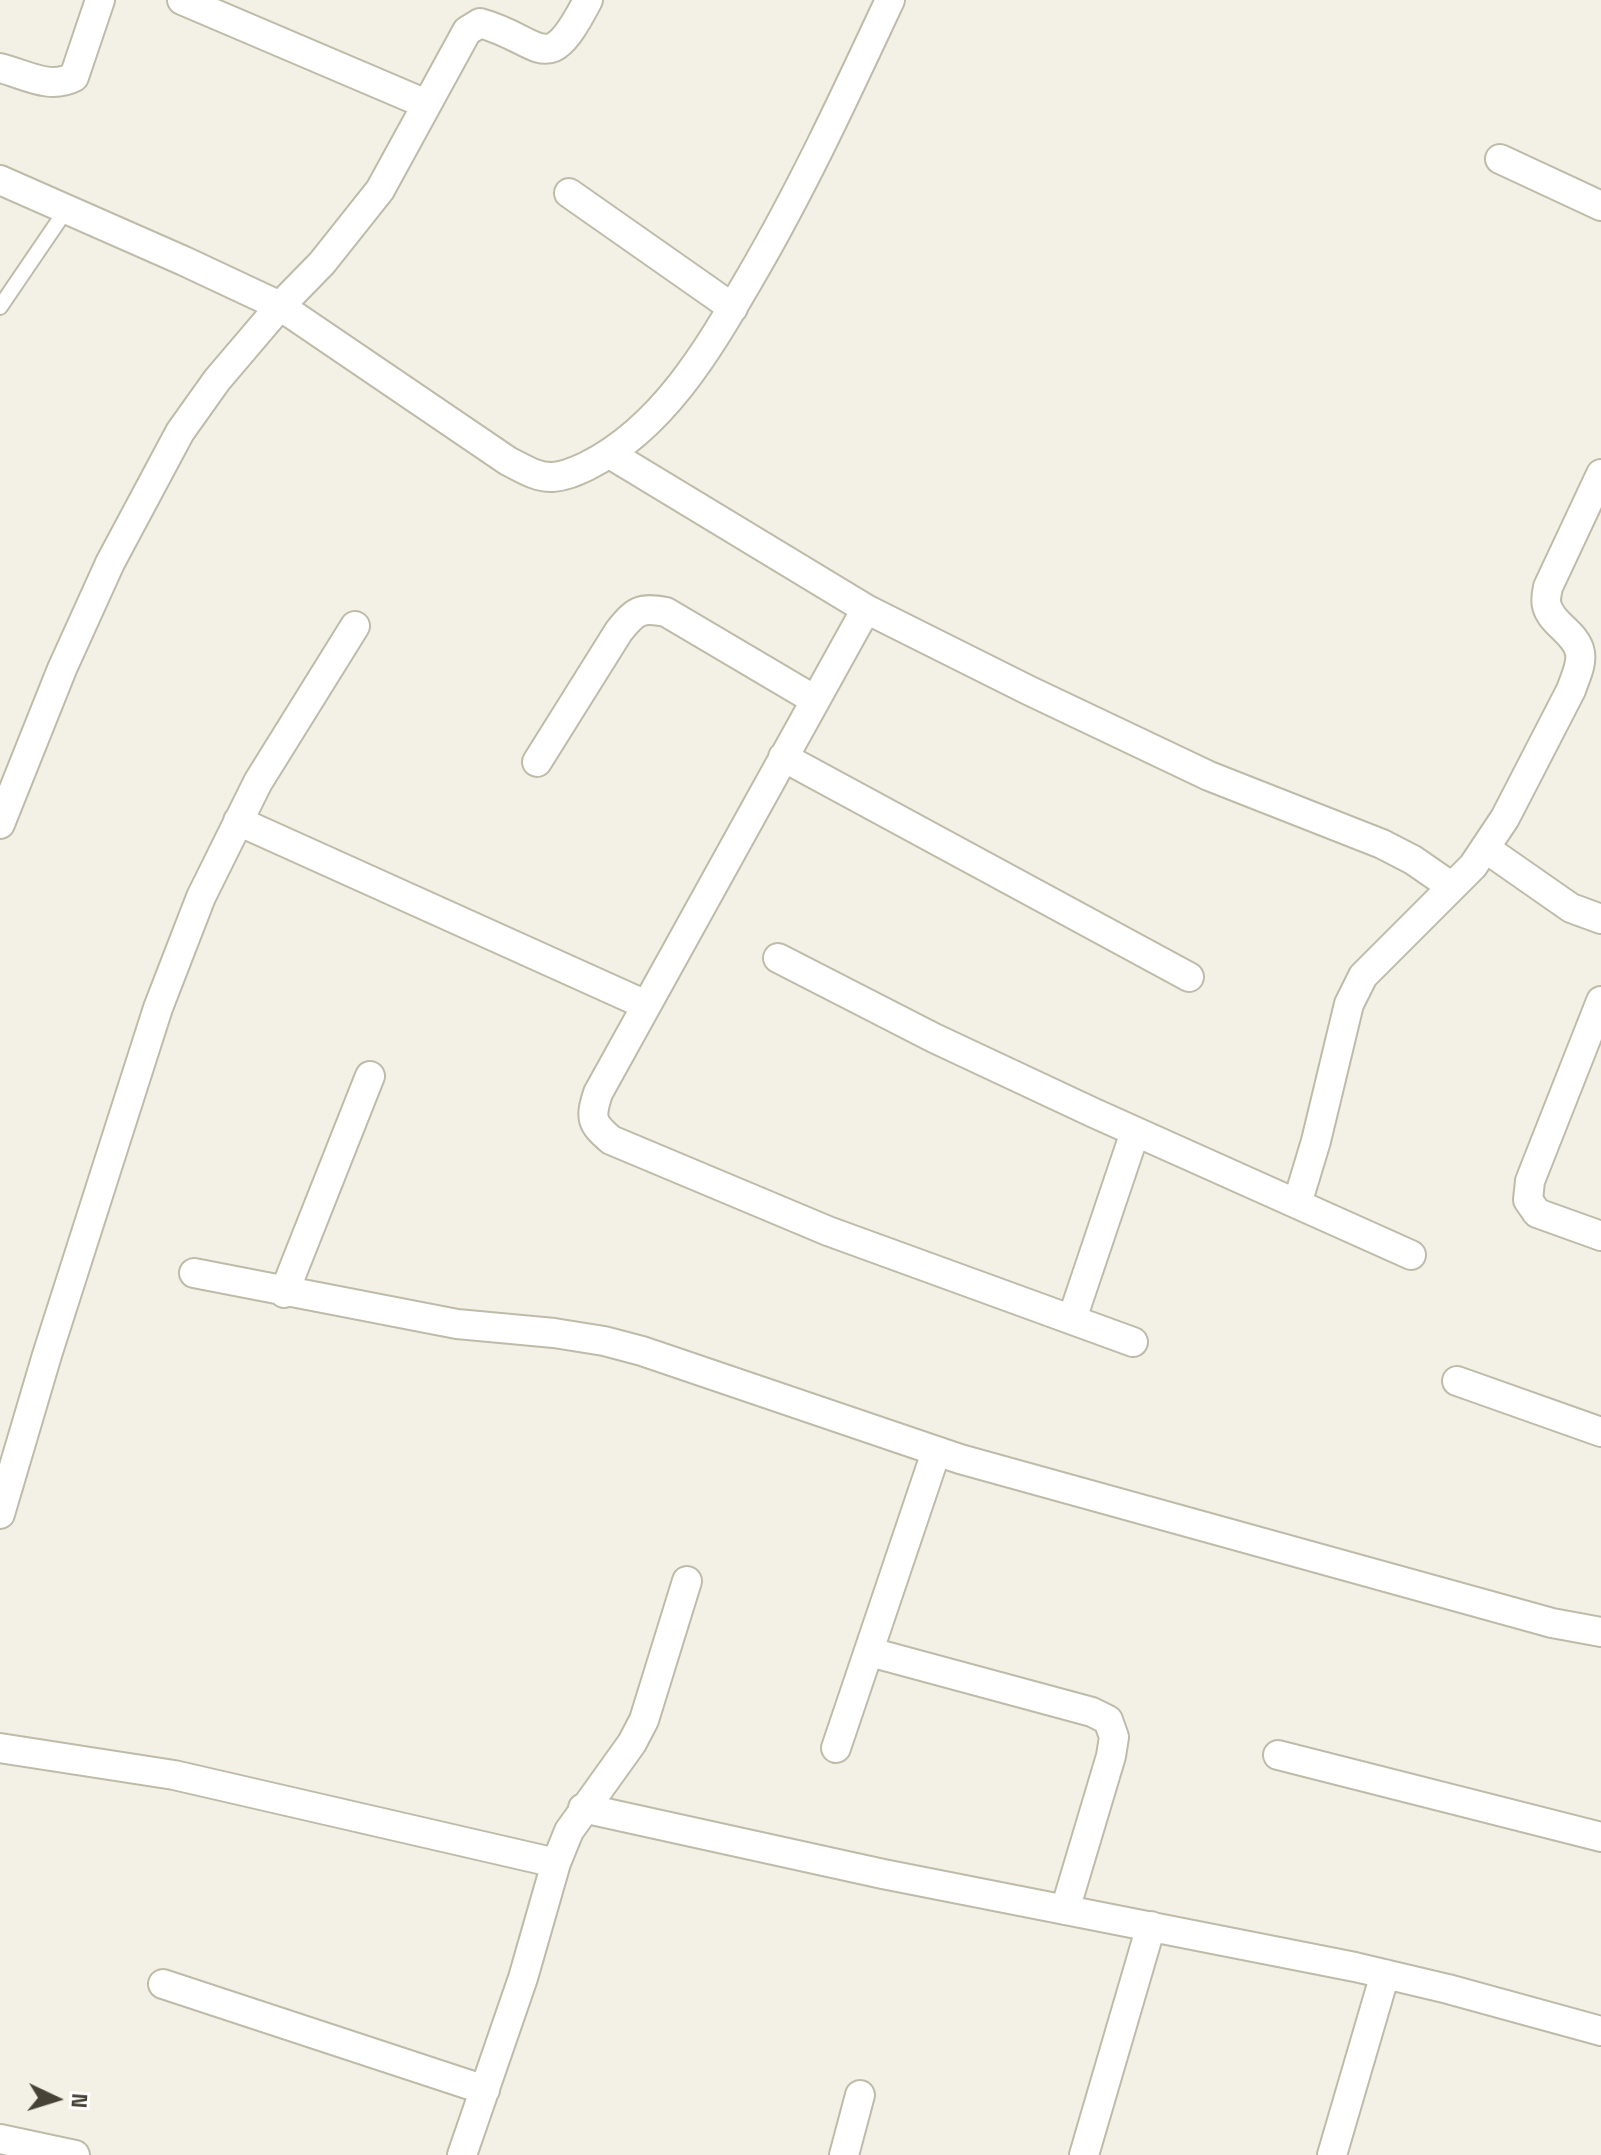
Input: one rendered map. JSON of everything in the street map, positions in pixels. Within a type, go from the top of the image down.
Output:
[{"type":"street","points":[[0,68],[47,83],[64,83],[74,77],[100,0]]},
{"type":"street","points":[[182,0],[426,104]]},
{"type":"street","points":[[0,824],[62,669],[110,563],[156,473],[180,432],[217,380],[280,306],[322,263],[380,190],[467,31],[480,23],[527,45],[543,49],[559,46],[571,32],[588,0]]},
{"type":"street","points":[[0,180],[280,306],[508,461],[531,473],[551,477],[570,474],[610,454],[645,426],[678,390],[733,308],[812,166],[890,0]]},
{"type":"street","points":[[1500,159],[1601,206]]},
{"type":"street","points":[[569,193],[733,308]]},
{"type":"street","points":[[610,454],[866,609],[1209,776],[1382,844],[1413,860],[1452,887]]},
{"type":"street","points":[[1297,1204],[1349,1004],[1363,976],[1452,887],[1485,848],[1505,818],[1571,690],[1579,667],[1580,651],[1547,606],[1548,587],[1601,474]]},
{"type":"street","points":[[537,762],[619,631],[633,614],[648,608],[666,612],[815,700]]},
{"type":"street","points":[[866,609],[598,1093],[592,1112],[596,1127],[611,1140],[828,1231],[1133,1342]]},
{"type":"street","points":[[1,1510],[158,1008],[201,897],[284,738],[355,626]]},
{"type":"street","points":[[783,757],[1189,977]]},
{"type":"street","points":[[238,821],[646,1005]]},
{"type":"street","points":[[1485,848],[1571,908],[1601,919]]},
{"type":"street","points":[[778,958],[934,1038],[1411,1255]]},
{"type":"street","points":[[1601,1001],[1530,1181],[1528,1200],[1537,1213],[1601,1236]]},
{"type":"street","points":[[284,1293],[370,1076]]},
{"type":"street","points":[[1072,1319],[1135,1132]]},
{"type":"street","points":[[194,1273],[284,1293],[457,1324],[604,1341],[642,1351],[936,1452],[1552,1623],[1601,1632]]},
{"type":"street","points":[[1457,1381],[1601,1432]]},
{"type":"street","points":[[836,1748],[936,1452]]},
{"type":"street","points":[[462,2155],[523,1978],[556,1863],[569,1831],[583,1808],[625,1753],[644,1720],[687,1581]]},
{"type":"street","points":[[870,1652],[1092,1712],[1108,1720],[1114,1737],[1111,1756],[1065,1910]]},
{"type":"street","points":[[0,1748],[174,1775],[556,1863]]},
{"type":"street","points":[[1278,1755],[1601,1837]]},
{"type":"street","points":[[583,1808],[883,1874],[1385,1974],[1601,2031]]},
{"type":"street","points":[[1084,2155],[1151,1926]]},
{"type":"street","points":[[1332,2155],[1385,1974]]},
{"type":"street","points":[[163,1984],[485,2090]]},
{"type":"street","points":[[844,2155],[860,2095]]},
{"type":"street","points":[[0,2139],[75,2155]]},
{"type":"lane","points":[[0,307],[66,210]]}]
